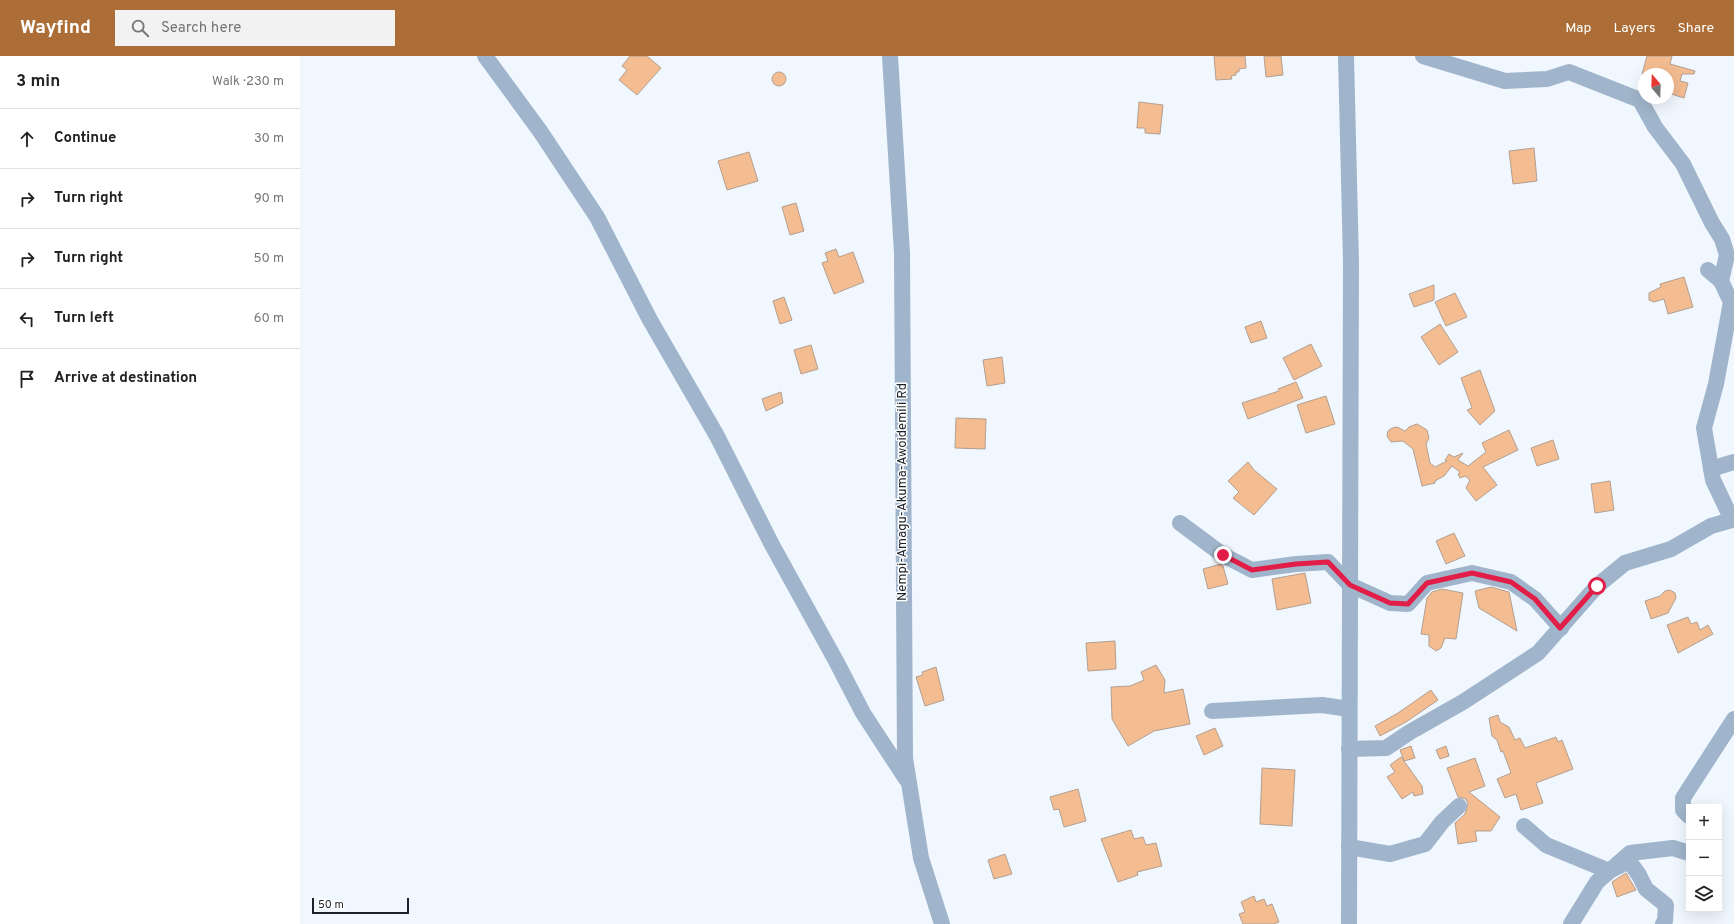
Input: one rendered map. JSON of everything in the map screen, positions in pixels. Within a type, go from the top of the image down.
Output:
[{"type":"street","points":[[485,56],[540,131],[597,217],[650,320],[717,436],[771,543],[863,713],[909,784]]},
{"type":"street","name":"Nempi-Amagu-Akuma-Awoidemili Rd","points":[[890,56],[902,253],[905,758],[921,858],[942,924]]},
{"type":"street","points":[[1346,56],[1351,263],[1349,924]]},
{"type":"street","points":[[1423,56],[1505,81],[1547,80],[1569,72],[1640,100],[1655,127],[1683,164],[1712,223],[1722,239],[1730,248],[1721,281]]},
{"type":"street","points":[[1349,749],[1386,748],[1410,732],[1463,702],[1538,653],[1597,586],[1625,563],[1670,548],[1711,526],[1733,521],[1713,480],[1704,428],[1717,377],[1731,302],[1721,281],[1708,270]]},
{"type":"street","points":[[1711,469],[1734,462]]},
{"type":"street","points":[[1180,523],[1223,555],[1252,570],[1296,564],[1328,562],[1350,585],[1390,603],[1408,604],[1427,583],[1472,573],[1511,582],[1535,599],[1560,628]]},
{"type":"street","points":[[1212,711],[1322,705],[1349,709]]},
{"type":"street","points":[[1686,812],[1684,810],[1683,798],[1734,718]]},
{"type":"street","points":[[1349,847],[1390,854],[1426,844],[1442,822],[1459,806]]},
{"type":"street","points":[[1524,826],[1546,845],[1609,871],[1629,861],[1639,875],[1646,889],[1666,905],[1665,921],[1663,924]]},
{"type":"street","points":[[1571,924],[1597,882],[1630,853],[1672,848],[1686,852]]},
{"type":"building","points":[[630,56],[647,56],[661,68],[637,95],[619,80],[627,70],[622,66]]},
{"type":"building","points":[[1214,56],[1245,56],[1246,68],[1239,69],[1239,72],[1236,72],[1236,75],[1231,76],[1232,79],[1216,80]]},
{"type":"building","points":[[1264,56],[1281,56],[1283,75],[1266,77]]},
{"type":"building","points":[[1647,56],[1672,56],[1670,64],[1695,71],[1694,74],[1682,74],[1680,81],[1688,83],[1684,98],[1674,95],[1674,68],[1644,68]]},
{"type":"building","points":[[779,72],[784,74],[786,79],[784,84],[779,86],[774,84],[772,79],[774,74]]},
{"type":"building","points":[[1139,102],[1163,105],[1160,134],[1145,133],[1145,128],[1137,128]]},
{"type":"building","points":[[1534,148],[1537,181],[1513,184],[1509,151]]},
{"type":"building","points":[[749,152],[758,181],[727,190],[718,161]]},
{"type":"building","points":[[796,203],[804,231],[790,235],[782,207]]},
{"type":"building","points":[[836,249],[839,257],[853,252],[864,282],[834,294],[822,263],[828,261],[825,253]]},
{"type":"building","points":[[1684,277],[1693,307],[1668,314],[1664,299],[1654,302],[1649,300],[1649,293],[1661,287],[1660,284]]},
{"type":"building","points":[[1434,285],[1434,300],[1414,307],[1409,294]]},
{"type":"building","points":[[1455,293],[1467,317],[1446,326],[1435,302]]},
{"type":"building","points":[[784,297],[792,320],[780,324],[773,301]]},
{"type":"building","points":[[1261,321],[1267,338],[1251,343],[1245,327]]},
{"type":"building","points":[[1440,324],[1458,352],[1439,365],[1421,337]]},
{"type":"building","points":[[1311,344],[1322,366],[1294,380],[1283,358]]},
{"type":"building","points":[[811,345],[818,369],[801,374],[794,350]]},
{"type":"building","points":[[1002,357],[1005,383],[987,386],[983,360]]},
{"type":"building","points":[[1480,370],[1495,411],[1480,425],[1467,410],[1472,408],[1461,378]]},
{"type":"building","points":[[1296,382],[1303,398],[1248,419],[1242,403],[1279,391],[1278,389]]},
{"type":"building","points":[[781,392],[783,403],[766,411],[762,399]]},
{"type":"building","points":[[1326,396],[1335,424],[1306,433],[1297,405]]},
{"type":"building","points":[[956,418],[986,419],[985,449],[955,448]]},
{"type":"building","points":[[1417,424],[1427,430],[1429,438],[1426,444],[1430,463],[1435,467],[1447,461],[1445,460],[1449,454],[1454,457],[1463,453],[1458,460],[1468,466],[1486,452],[1482,443],[1509,430],[1518,450],[1483,467],[1497,485],[1476,501],[1466,488],[1470,480],[1465,476],[1460,478],[1458,474],[1460,472],[1452,466],[1444,476],[1435,481],[1435,483],[1422,486],[1413,449],[1403,441],[1391,442],[1387,436],[1388,431],[1392,428],[1397,427],[1405,431],[1409,427]]},
{"type":"building","points":[[1553,440],[1559,459],[1537,466],[1531,448]]},
{"type":"building","points":[[1248,462],[1254,470],[1277,489],[1254,515],[1233,498],[1239,492],[1228,481]]},
{"type":"building","points":[[1610,481],[1614,510],[1595,513],[1591,484]]},
{"type":"building","points":[[1454,533],[1465,556],[1446,564],[1436,541]]},
{"type":"building","points":[[1221,564],[1223,566],[1228,584],[1208,589],[1203,569]]},
{"type":"building","points":[[1305,573],[1311,603],[1277,610],[1272,579]]},
{"type":"building","points":[[1491,587],[1509,592],[1517,631],[1479,608],[1475,591]]},
{"type":"building","points":[[1442,589],[1463,593],[1456,639],[1445,638],[1441,648],[1436,651],[1429,646],[1429,635],[1421,634],[1427,598],[1432,592]]},
{"type":"building","points":[[1670,590],[1675,593],[1676,598],[1668,613],[1651,619],[1645,601],[1660,596],[1665,591]]},
{"type":"building","points":[[1688,617],[1691,624],[1697,622],[1700,630],[1708,625],[1713,634],[1678,653],[1667,625]]},
{"type":"building","points":[[1115,641],[1116,669],[1088,671],[1086,643]]},
{"type":"building","points":[[1156,665],[1165,680],[1164,693],[1183,689],[1190,724],[1154,731],[1128,746],[1112,719],[1111,687],[1130,686],[1144,680],[1141,672]]},
{"type":"building","points":[[936,667],[944,700],[925,706],[916,677],[923,675],[922,672]]},
{"type":"building","points":[[1431,690],[1438,700],[1406,722],[1380,736],[1375,726],[1398,713]]},
{"type":"building","points":[[1498,715],[1500,722],[1509,727],[1515,740],[1520,738],[1525,748],[1556,737],[1558,742],[1562,740],[1573,769],[1536,783],[1543,803],[1521,810],[1516,794],[1505,798],[1497,779],[1511,773],[1503,751],[1501,752],[1497,740],[1492,736],[1489,718]]},
{"type":"building","points":[[1215,728],[1223,746],[1204,755],[1196,736]]},
{"type":"building","points":[[1411,746],[1415,758],[1404,761],[1400,750]]},
{"type":"building","points":[[1446,746],[1449,756],[1440,759],[1436,750]]},
{"type":"building","points":[[1401,757],[1422,786],[1423,794],[1414,796],[1413,792],[1402,799],[1387,777],[1395,772],[1390,765]]},
{"type":"building","points":[[1475,758],[1485,786],[1469,792],[1500,817],[1491,831],[1475,831],[1477,841],[1458,844],[1455,823],[1465,814],[1468,804],[1466,799],[1458,797],[1447,768]]},
{"type":"building","points":[[1262,768],[1295,770],[1292,826],[1260,824]]},
{"type":"building","points":[[1078,789],[1086,821],[1064,827],[1059,809],[1054,810],[1050,797]]},
{"type":"building","points":[[1131,830],[1134,839],[1143,837],[1146,845],[1156,843],[1162,866],[1137,872],[1138,875],[1118,882],[1101,839]]},
{"type":"building","points":[[1005,854],[1012,874],[994,879],[988,860]]},
{"type":"building","points":[[1626,873],[1636,890],[1617,897],[1612,882]]},
{"type":"building","points":[[1254,896],[1256,902],[1264,899],[1267,906],[1272,904],[1279,922],[1273,924],[1243,924],[1239,914],[1245,912],[1241,902]]},
{"type":"route","points":[[1223,555],[1252,570],[1296,564],[1328,562],[1350,585],[1390,603],[1408,604],[1427,583],[1472,573],[1511,582],[1535,599],[1560,628],[1597,586]]}]
